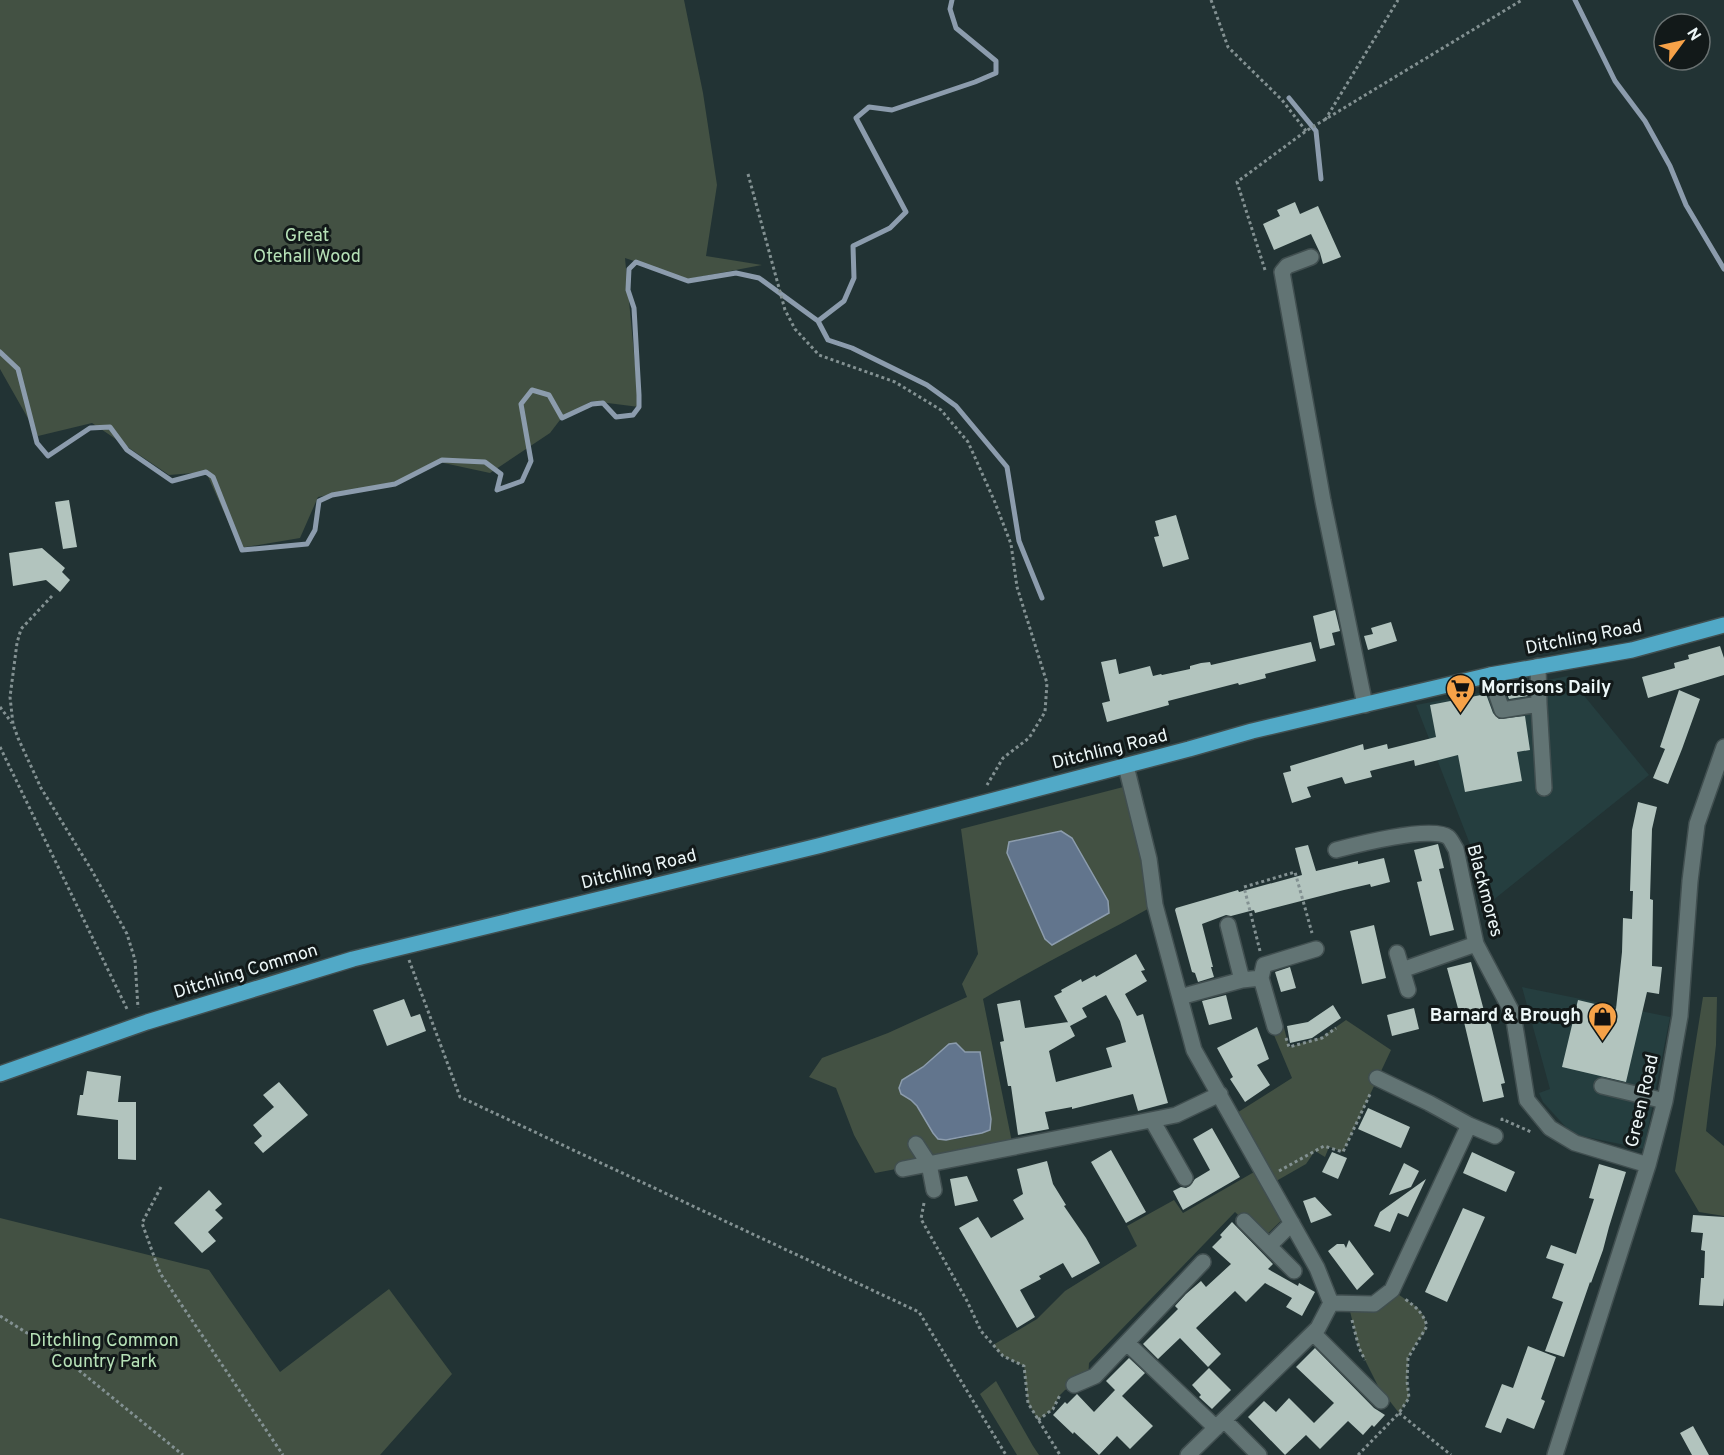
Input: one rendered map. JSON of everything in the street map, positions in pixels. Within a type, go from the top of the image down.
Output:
[{"type":"main road","name":"Ditchling Road","points":[[508,922],[818,846],[1251,731],[1490,675],[1632,650],[1724,624]]},
{"type":"main road","name":"Ditchling Common","points":[[0,1074],[137,1026],[353,959],[508,922]]},
{"type":"street","points":[[1311,257],[1287,266],[1282,272],[1323,501],[1365,705]]},
{"type":"street","points":[[1538,666],[1544,788]]},
{"type":"street","points":[[1490,675],[1502,710],[1539,704]]},
{"type":"street","name":"Green Road","points":[[1555,1455],[1648,1165],[1665,1101],[1680,1016],[1690,881],[1697,824],[1724,747]]},
{"type":"street","points":[[1126,766],[1149,859],[1155,905],[1194,1050],[1317,1268],[1331,1303],[1318,1328],[1188,1455]]},
{"type":"street","name":"Blackmores","points":[[1336,850],[1379,839],[1438,833],[1448,837],[1456,849],[1476,944],[1513,1014],[1527,1100],[1550,1128],[1575,1143],[1648,1165]]},
{"type":"street","points":[[1228,925],[1242,980]]},
{"type":"street","points":[[1402,970],[1476,944]]},
{"type":"street","points":[[1180,997],[1242,980],[1316,949]]},
{"type":"street","points":[[1397,953],[1408,990]]},
{"type":"street","points":[[1262,971],[1280,1031]]},
{"type":"street","points":[[1377,1078],[1495,1136]]},
{"type":"street","points":[[1602,1086],[1665,1101]]},
{"type":"street","points":[[903,1169],[1176,1115],[1220,1094]]},
{"type":"street","points":[[1152,1120],[1185,1178]]},
{"type":"street","points":[[1331,1303],[1374,1304],[1392,1290],[1469,1125]]},
{"type":"street","points":[[916,1144],[929,1164],[934,1190]]},
{"type":"street","points":[[1244,1221],[1294,1271]]},
{"type":"street","points":[[1270,1245],[1292,1223]]},
{"type":"street","points":[[1074,1385],[1095,1377],[1203,1262]]},
{"type":"street","points":[[1313,1332],[1382,1401]]},
{"type":"street","points":[[1127,1343],[1259,1455]]},
{"type":"path","points":[[1211,0],[1228,47],[1282,100],[1306,131]]},
{"type":"path","points":[[1324,122],[1398,0]]},
{"type":"path","points":[[1286,290],[1271,288],[1237,182],[1306,131],[1522,0]]},
{"type":"path","points":[[748,174],[785,310],[795,329],[819,355],[895,382],[941,410],[968,442],[1011,544],[1017,587],[1047,683],[1045,712],[1029,738],[1003,758],[986,786],[989,801]]},
{"type":"path","points":[[52,596],[21,629],[10,697],[13,724],[40,788],[91,869],[127,934],[135,960],[137,1026]]},
{"type":"path","points":[[0,707],[13,724]]},
{"type":"path","points":[[0,747],[137,1026]]},
{"type":"path","points":[[1262,971],[1244,886],[1295,872],[1316,949]]},
{"type":"path","points":[[404,946],[460,1097],[919,1312],[1006,1455]]},
{"type":"path","points":[[1280,1031],[1289,1047],[1322,1038],[1336,1028]]},
{"type":"path","points":[[1267,1178],[1324,1146],[1343,1152],[1377,1078]]},
{"type":"path","points":[[1495,1136],[1502,1119],[1539,1136],[1550,1128]]},
{"type":"path","points":[[161,1187],[142,1223],[160,1273],[284,1455]]},
{"type":"path","points":[[934,1190],[925,1198],[921,1219],[968,1301],[981,1331],[1003,1356],[1024,1366],[1028,1403],[1060,1455]]},
{"type":"path","points":[[1358,1455],[1399,1413],[1408,1398],[1408,1358],[1427,1326],[1419,1308],[1392,1290]]},
{"type":"path","points":[[0,1316],[54,1350],[183,1455]]},
{"type":"path","points":[[1038,1420],[1053,1409],[1059,1396],[1065,1390],[1074,1385]]},
{"type":"shaded area","points":[[1568,676],[1649,775],[1492,901],[1416,705]]},
{"type":"shaded area","points":[[1061,831],[1072,838],[1108,901],[1109,913],[1052,945],[1045,939],[1007,853],[1009,842]]},
{"type":"shaded area","points":[[1522,987],[1670,1017],[1644,1149],[1572,1134],[1543,1102],[1539,1093],[1550,1089]]},
{"type":"shaded area","points":[[956,1043],[965,1052],[980,1052],[991,1119],[990,1130],[946,1140],[938,1139],[917,1106],[901,1094],[899,1088],[902,1080],[923,1067],[949,1044]]},
{"type":"green space","name":"Great Otehall Wood","points":[[0,0],[684,0],[703,93],[717,185],[706,256],[762,265],[688,279],[625,258],[639,407],[592,401],[563,416],[550,433],[490,473],[439,462],[394,482],[318,497],[300,538],[240,548],[206,472],[169,475],[92,423],[38,436],[0,369]]},
{"type":"green space","points":[[1131,785],[1155,905],[983,999],[1013,1147],[875,1173],[854,1135],[836,1088],[809,1077],[822,1058],[888,1033],[967,997],[962,984],[978,954],[961,829]],"holes":[[[949,1044],[961,1047],[965,1052],[980,1053],[991,1119],[990,1130],[972,1136],[943,1140],[936,1136],[902,1080],[923,1067]]]},
{"type":"green space","points":[[1703,997],[1717,997],[1716,1045],[1706,1131],[1724,1146],[1724,1216],[1699,1212],[1675,1171]]},
{"type":"green space","points":[[1346,1020],[1391,1050],[1343,1152],[1329,1147],[1325,1157],[1315,1151],[1306,1164],[1271,1184],[1287,1215],[1263,1238],[1235,1212],[1089,1363],[1088,1379],[1065,1390],[1059,1396],[1053,1409],[1038,1420],[1028,1403],[1024,1366],[1003,1356],[993,1345],[1037,1319],[1065,1291],[1137,1246],[1127,1226],[1174,1200],[1183,1213],[1261,1168],[1232,1116],[1292,1078],[1271,1028],[1283,1024],[1289,1047],[1322,1037]]},
{"type":"green space","name":"Ditchling Common Country Park","points":[[0,1218],[209,1270],[280,1372],[389,1289],[452,1374],[380,1455],[0,1455]]},
{"type":"green space","points":[[1392,1290],[1418,1308],[1425,1318],[1425,1332],[1408,1358],[1409,1398],[1399,1413],[1378,1386],[1359,1348],[1348,1303],[1374,1304]]},
{"type":"green space","points":[[996,1381],[1039,1455],[1017,1455],[980,1394]]},
{"type":"building","points":[[1295,202],[1300,214],[1318,206],[1341,257],[1323,264],[1311,234],[1274,250],[1263,224],[1280,216],[1277,210]]},
{"type":"building","points":[[69,500],[77,547],[63,549],[55,502]]},
{"type":"building","points":[[1176,515],[1189,559],[1163,567],[1154,537],[1159,536],[1155,521]]},
{"type":"building","points":[[42,548],[65,568],[62,572],[70,580],[60,592],[46,580],[13,586],[9,553]]},
{"type":"building","points":[[1335,610],[1340,631],[1332,633],[1335,645],[1320,649],[1313,616]]},
{"type":"building","points":[[1391,622],[1397,641],[1368,650],[1364,636],[1373,634],[1371,628]]},
{"type":"building","points":[[1311,642],[1316,661],[1265,674],[1266,678],[1168,701],[1169,705],[1107,722],[1102,703],[1110,701],[1101,662],[1116,659],[1119,674],[1150,666],[1153,676],[1190,669],[1190,666],[1201,663],[1210,662],[1211,665]]},
{"type":"building","points":[[1720,646],[1724,658],[1724,675],[1648,698],[1642,677],[1675,668],[1674,663],[1689,659],[1688,655]]},
{"type":"building","points":[[1526,682],[1528,696],[1509,699],[1504,686]]},
{"type":"building","points":[[1679,690],[1700,699],[1668,784],[1653,778],[1665,749],[1660,747]]},
{"type":"building","points":[[1486,694],[1493,713],[1499,719],[1525,716],[1530,750],[1517,752],[1522,781],[1465,792],[1458,755],[1415,766],[1414,760],[1370,771],[1372,777],[1345,784],[1342,777],[1307,787],[1311,797],[1292,803],[1283,773],[1291,771],[1290,766],[1363,744],[1364,750],[1387,744],[1388,749],[1436,737],[1430,705]]},
{"type":"building","points":[[1638,802],[1657,807],[1652,829],[1650,899],[1653,900],[1652,966],[1662,967],[1659,994],[1647,992],[1626,1082],[1562,1067],[1578,1000],[1616,1009],[1623,918],[1632,919],[1633,891],[1630,891],[1632,830]]},
{"type":"building","points":[[1438,844],[1444,868],[1439,869],[1454,930],[1430,936],[1417,882],[1422,881],[1414,850]]},
{"type":"building","points":[[1308,845],[1316,871],[1358,861],[1358,864],[1384,858],[1390,882],[1371,887],[1370,884],[1255,913],[1254,910],[1231,916],[1226,915],[1202,924],[1214,977],[1198,982],[1195,973],[1192,972],[1176,908],[1302,875],[1295,848]]},
{"type":"building","points":[[1374,925],[1386,978],[1362,984],[1350,931]]},
{"type":"building","points":[[1136,954],[1145,970],[1141,971],[1147,981],[1125,994],[1137,1016],[1143,1014],[1168,1103],[1138,1111],[1133,1094],[1072,1109],[1072,1107],[1045,1112],[1049,1129],[1018,1135],[1011,1086],[1008,1086],[1000,1042],[1004,1041],[997,1004],[1020,1000],[1025,1028],[1068,1022],[1054,996],[1081,979],[1082,982],[1095,975],[1096,977]],"holes":[[[1106,995],[1120,1021],[1126,1042],[1106,1048],[1112,1067],[1056,1082],[1049,1051],[1075,1036],[1070,1026],[1087,1017],[1082,1008]]]},
{"type":"building","points":[[1471,962],[1487,1022],[1490,1021],[1505,1083],[1501,1084],[1504,1097],[1483,1102],[1464,1022],[1462,1023],[1447,968]]},
{"type":"building","points":[[1290,967],[1296,988],[1281,992],[1275,972]]},
{"type":"building","points":[[1226,995],[1232,1019],[1209,1025],[1202,1001]]},
{"type":"building","points":[[404,999],[411,1017],[420,1014],[426,1031],[387,1046],[373,1010]]},
{"type":"building","points":[[1333,1005],[1341,1018],[1312,1038],[1290,1043],[1287,1026],[1308,1022]]},
{"type":"building","points":[[1414,1008],[1419,1029],[1392,1036],[1387,1015]]},
{"type":"building","points":[[1257,1027],[1269,1059],[1257,1065],[1270,1085],[1245,1102],[1230,1079],[1233,1077],[1217,1048]]},
{"type":"building","points":[[87,1071],[121,1076],[118,1102],[136,1102],[136,1160],[118,1159],[118,1120],[77,1115]]},
{"type":"building","points":[[279,1082],[308,1115],[263,1153],[254,1143],[262,1136],[253,1125],[274,1107],[263,1095]]},
{"type":"building","points":[[1368,1108],[1410,1127],[1401,1148],[1358,1129]]},
{"type":"building","points":[[1212,1128],[1240,1177],[1183,1210],[1173,1191],[1190,1186],[1195,1179],[1210,1170],[1193,1139]]},
{"type":"building","points":[[1111,1150],[1146,1212],[1126,1223],[1091,1162]]},
{"type":"building","points":[[1332,1152],[1347,1158],[1338,1179],[1322,1172]]},
{"type":"building","points":[[1472,1152],[1515,1172],[1506,1192],[1463,1173]]},
{"type":"building","points":[[1047,1161],[1053,1184],[1066,1205],[1064,1206],[1100,1263],[1072,1278],[1063,1263],[1039,1276],[1041,1279],[1020,1290],[1035,1317],[1017,1328],[959,1228],[978,1217],[991,1238],[1024,1219],[1013,1200],[1023,1194],[1017,1169]]},
{"type":"building","points":[[1404,1163],[1419,1171],[1411,1187],[1389,1195]]},
{"type":"building","points":[[1599,1164],[1626,1172],[1603,1250],[1564,1357],[1545,1351],[1563,1302],[1552,1298],[1564,1264],[1546,1258],[1551,1245],[1576,1254],[1594,1199],[1589,1198]]},
{"type":"building","points":[[967,1176],[978,1201],[955,1206],[950,1179]]},
{"type":"building","points":[[1426,1179],[1408,1217],[1398,1213],[1390,1232],[1374,1226],[1380,1212]]},
{"type":"building","points":[[209,1190],[222,1204],[215,1210],[223,1218],[208,1232],[216,1241],[202,1253],[174,1223]]},
{"type":"building","points":[[1315,1197],[1332,1215],[1311,1223],[1303,1201]]},
{"type":"building","points":[[1463,1208],[1485,1217],[1447,1302],[1425,1292]]},
{"type":"building","points":[[1693,1215],[1724,1217],[1723,1306],[1699,1305],[1701,1278],[1704,1278],[1705,1251],[1701,1250],[1703,1233],[1691,1232]]},
{"type":"building","points":[[1232,1222],[1273,1264],[1268,1269],[1298,1286],[1299,1283],[1315,1292],[1302,1316],[1286,1307],[1292,1298],[1265,1283],[1246,1302],[1235,1291],[1196,1328],[1221,1354],[1208,1367],[1180,1338],[1158,1359],[1143,1344],[1178,1309],[1175,1306],[1186,1294],[1201,1281],[1206,1287],[1231,1264],[1212,1247]]},
{"type":"building","points":[[1349,1240],[1374,1274],[1357,1290],[1328,1251],[1337,1244],[1344,1244],[1346,1248]]},
{"type":"building","points":[[1528,1346],[1556,1357],[1541,1399],[1545,1401],[1534,1429],[1507,1418],[1501,1433],[1485,1427],[1502,1384],[1513,1388]]},
{"type":"building","points":[[1315,1348],[1374,1408],[1385,1415],[1363,1435],[1348,1421],[1320,1449],[1306,1435],[1285,1455],[1248,1417],[1264,1401],[1276,1412],[1289,1398],[1314,1423],[1334,1403],[1296,1367]]},
{"type":"building","points":[[1129,1358],[1145,1373],[1122,1396],[1153,1426],[1130,1449],[1117,1436],[1099,1455],[1053,1415],[1065,1402],[1067,1404],[1077,1394],[1094,1412],[1115,1390],[1106,1381]]},
{"type":"building","points":[[1209,1368],[1231,1390],[1212,1409],[1199,1397],[1201,1395],[1192,1385]]},
{"type":"building","points":[[1693,1426],[1709,1455],[1692,1455],[1680,1433]]},
{"type":"waterway","points":[[818,321],[844,301],[854,278],[853,246],[890,228],[906,212],[856,118],[869,107],[892,110],[996,73],[996,61],[956,28],[950,9],[952,0]]},
{"type":"waterway","points":[[1575,0],[1615,81],[1645,121],[1670,166],[1686,205],[1724,269]]},
{"type":"waterway","points":[[1289,98],[1316,131],[1321,179]]},
{"type":"waterway","points":[[0,352],[18,369],[37,443],[48,456],[90,428],[110,427],[127,450],[172,481],[206,472],[213,477],[242,550],[307,544],[315,530],[319,501],[332,495],[395,484],[442,460],[485,462],[501,474],[497,490],[522,481],[531,461],[521,404],[532,390],[549,395],[562,418],[592,404],[603,403],[616,417],[633,415],[639,407],[639,395],[634,308],[628,290],[629,269],[636,262],[688,281],[736,273],[759,278],[818,321],[828,340],[852,348],[927,385],[956,406],[1007,467],[1019,541],[1042,598]]},
{"type":"place","name":"Morrisons Daily","points":[[1460,714]]},
{"type":"place","name":"Barnard & Brough","points":[[1602,1042]]}]
